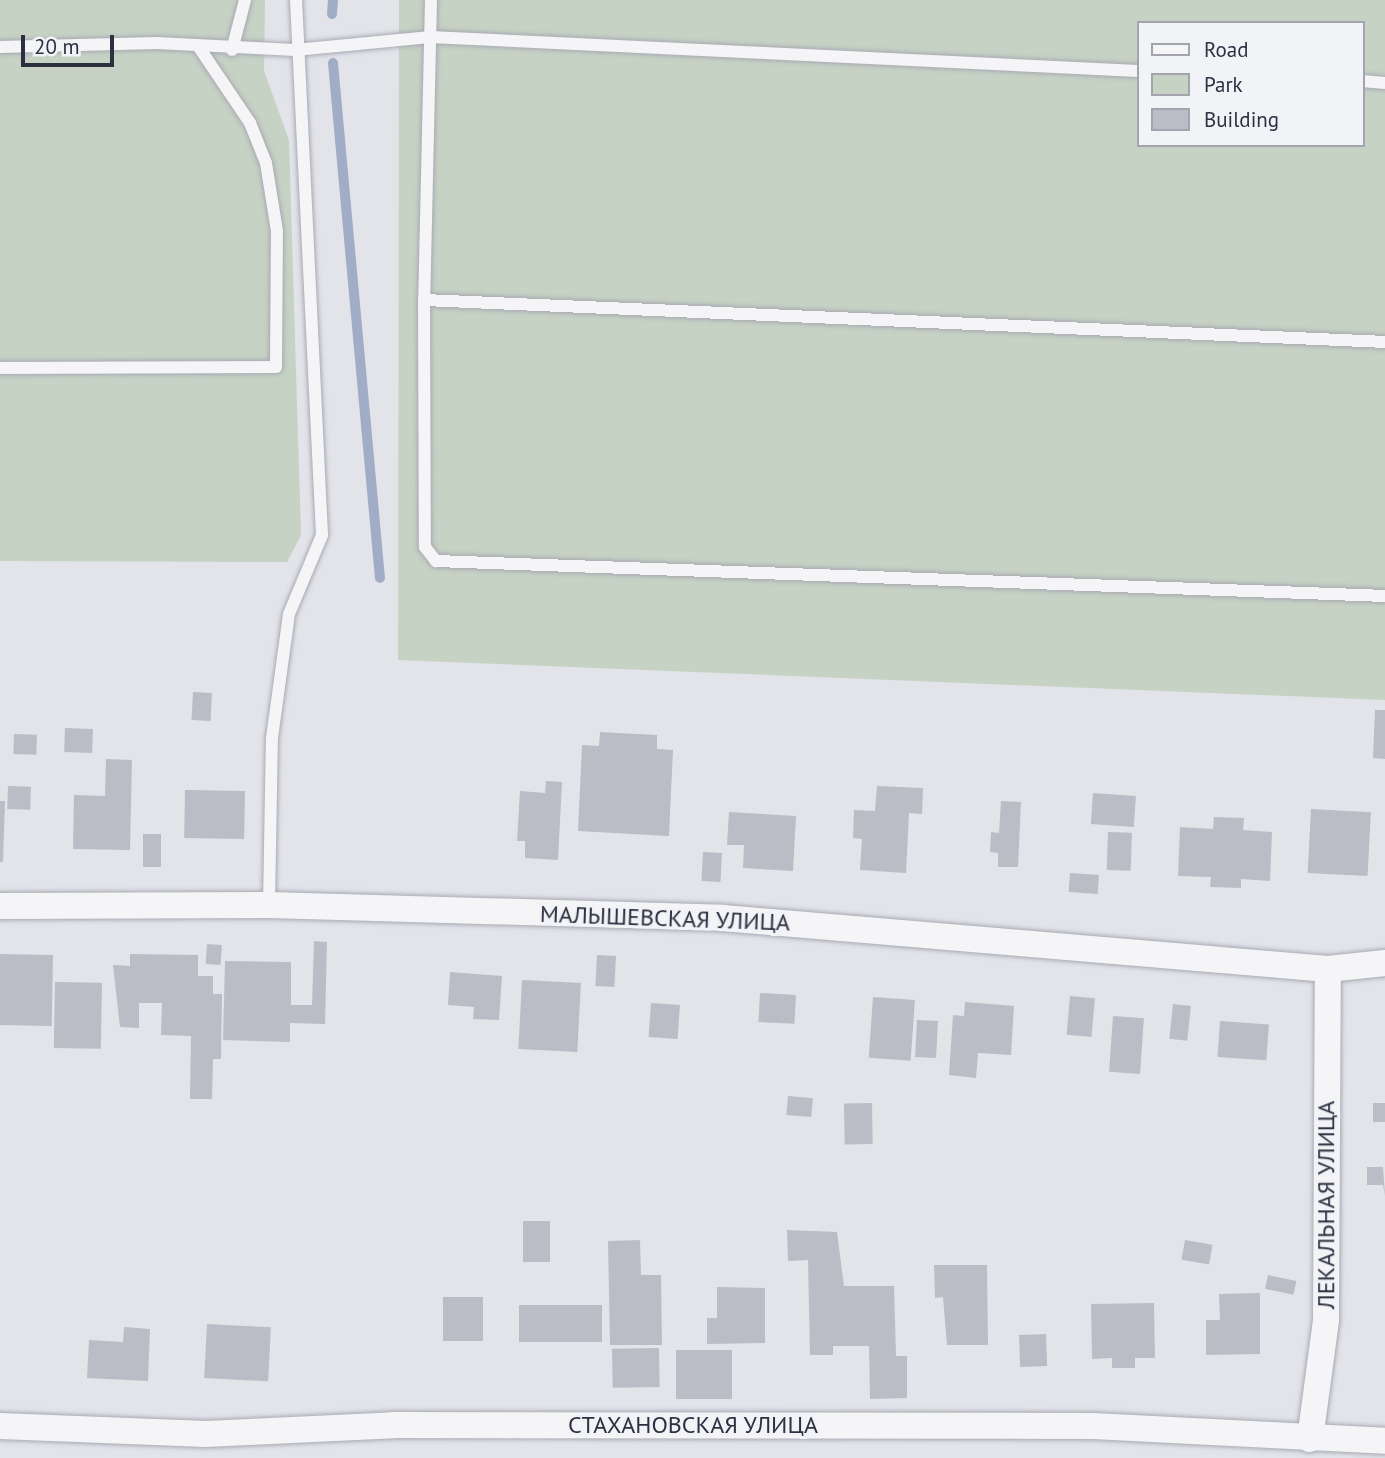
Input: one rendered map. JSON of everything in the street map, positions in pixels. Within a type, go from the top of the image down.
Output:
[{"type":"street","name":"МАЛЫШЕВСКАЯ УЛИЦА","points":[[0,906],[269,905],[723,918],[1328,969],[1385,963]]},
{"type":"street","name":"ЛЕКАЛЬНАЯ УЛИЦА","points":[[1311,1439],[1326,1320],[1328,969]]},
{"type":"street","name":"СТАХАНОВСКАЯ УЛИЦА","points":[[0,1426],[206,1434],[394,1425],[1093,1426],[1266,1448],[1311,1439],[1385,1441]]},
{"type":"lane","points":[[232,50],[245,0]]},
{"type":"lane","points":[[269,905],[272,738],[289,614],[322,535],[295,50],[296,0]]},
{"type":"lane","points":[[431,0],[424,300],[425,547],[436,561],[1385,596]]},
{"type":"lane","points":[[0,47],[198,46],[232,50],[295,50],[430,37],[1136,71]]},
{"type":"lane","points":[[0,368],[276,367],[277,231],[266,163],[250,123],[198,46]]},
{"type":"lane","points":[[1364,82],[1385,83]]},
{"type":"lane","points":[[424,300],[1385,342]]},
{"type":"green space","points":[[0,0],[265,0],[264,71],[289,140],[301,535],[287,562],[0,561]]},
{"type":"green space","points":[[399,0],[1385,0],[1385,700],[398,660]]},
{"type":"building","points":[[193,692],[212,693],[211,721],[192,720]]},
{"type":"building","points":[[1375,710],[1385,710],[1385,759],[1373,758]]},
{"type":"building","points":[[65,728],[93,729],[92,753],[64,752]]},
{"type":"building","points":[[600,732],[657,735],[657,749],[673,750],[669,836],[578,831],[582,745],[599,746]]},
{"type":"building","points":[[14,734],[37,735],[36,755],[13,754]]},
{"type":"building","points":[[106,759],[132,760],[130,850],[73,849],[74,795],[105,796]]},
{"type":"building","points":[[546,781],[562,782],[558,860],[525,858],[525,841],[517,841],[520,791],[545,793]]},
{"type":"building","points":[[8,786],[31,787],[30,810],[7,809]]},
{"type":"building","points":[[877,786],[923,788],[922,814],[909,813],[906,873],[860,870],[862,839],[853,838],[854,810],[875,811]]},
{"type":"building","points":[[185,790],[245,791],[244,839],[184,838]]},
{"type":"building","points":[[1093,793],[1136,796],[1134,827],[1091,824]]},
{"type":"building","points":[[0,801],[5,801],[3,862],[0,862]]},
{"type":"building","points":[[1001,801],[1021,802],[1018,867],[998,867],[998,853],[990,852],[991,832],[999,833]]},
{"type":"building","points":[[1311,809],[1371,812],[1368,876],[1308,873]]},
{"type":"building","points":[[729,812],[796,816],[793,871],[743,868],[744,845],[727,845]]},
{"type":"building","points":[[1214,817],[1244,818],[1243,830],[1272,832],[1270,881],[1241,879],[1241,888],[1210,887],[1211,877],[1178,876],[1180,827],[1213,829]]},
{"type":"building","points":[[1108,832],[1132,833],[1131,871],[1107,870]]},
{"type":"building","points":[[143,834],[161,834],[161,867],[143,867]]},
{"type":"building","points":[[703,852],[722,853],[720,882],[701,881]]},
{"type":"building","points":[[1070,873],[1099,875],[1098,894],[1069,892]]},
{"type":"building","points":[[314,941],[327,942],[325,1024],[290,1023],[290,1042],[223,1040],[225,961],[291,962],[291,1005],[312,1005]]},
{"type":"building","points":[[207,944],[222,945],[221,965],[206,964]]},
{"type":"building","points":[[0,954],[53,955],[52,1026],[0,1025]]},
{"type":"building","points":[[130,954],[198,955],[198,976],[213,976],[213,994],[222,994],[221,1059],[213,1059],[212,1099],[190,1099],[191,1036],[161,1035],[162,1003],[139,1003],[139,1028],[120,1027],[113,965],[130,966]]},
{"type":"building","points":[[597,955],[616,956],[614,987],[595,986]]},
{"type":"building","points":[[450,972],[502,976],[499,1020],[473,1019],[474,1007],[448,1005]]},
{"type":"building","points":[[522,980],[581,983],[577,1052],[518,1049]]},
{"type":"building","points":[[55,982],[102,983],[101,1049],[54,1048]]},
{"type":"building","points":[[760,993],[796,995],[794,1024],[758,1022]]},
{"type":"building","points":[[1070,996],[1095,998],[1092,1037],[1067,1035]]},
{"type":"building","points":[[873,997],[915,1000],[911,1061],[869,1058]]},
{"type":"building","points":[[965,1002],[1014,1006],[1011,1055],[978,1053],[976,1078],[949,1075],[953,1015],[964,1016]]},
{"type":"building","points":[[651,1003],[680,1005],[678,1039],[649,1037]]},
{"type":"building","points":[[1173,1004],[1191,1006],[1187,1041],[1169,1039]]},
{"type":"building","points":[[1113,1016],[1144,1018],[1140,1074],[1109,1072]]},
{"type":"building","points":[[917,1020],[938,1021],[936,1058],[915,1057]]},
{"type":"building","points":[[1220,1021],[1269,1024],[1266,1060],[1217,1057]]},
{"type":"building","points":[[788,1096],[813,1098],[811,1117],[786,1115]]},
{"type":"building","points":[[844,1103],[872,1103],[873,1144],[845,1144]]},
{"type":"building","points":[[1373,1103],[1385,1103],[1385,1122],[1373,1122]]},
{"type":"building","points":[[1367,1167],[1383,1167],[1385,1196],[1383,1185],[1367,1185]]},
{"type":"building","points":[[523,1221],[550,1221],[550,1262],[523,1262]]},
{"type":"building","points":[[787,1230],[837,1232],[844,1286],[894,1286],[896,1356],[907,1356],[907,1398],[870,1399],[869,1346],[833,1346],[833,1355],[810,1355],[808,1260],[788,1261]]},
{"type":"building","points":[[640,1240],[641,1275],[661,1275],[662,1345],[610,1345],[608,1241]]},
{"type":"building","points":[[1185,1240],[1213,1245],[1209,1265],[1182,1260]]},
{"type":"building","points":[[934,1265],[987,1265],[988,1345],[947,1345],[943,1297],[935,1298]]},
{"type":"building","points":[[1268,1275],[1296,1281],[1293,1295],[1265,1289]]},
{"type":"building","points":[[717,1287],[765,1288],[765,1343],[707,1344],[707,1318],[717,1318]]},
{"type":"building","points":[[1260,1293],[1260,1354],[1206,1355],[1206,1320],[1220,1320],[1219,1294]]},
{"type":"building","points":[[443,1297],[483,1297],[483,1341],[443,1341]]},
{"type":"building","points":[[1154,1303],[1155,1358],[1135,1358],[1135,1368],[1112,1368],[1112,1358],[1092,1359],[1091,1304]]},
{"type":"building","points":[[519,1305],[602,1305],[602,1342],[519,1342]]},
{"type":"building","points":[[207,1324],[271,1327],[268,1381],[204,1378]]},
{"type":"building","points":[[124,1327],[150,1329],[148,1381],[87,1378],[89,1340],[123,1342]]},
{"type":"building","points":[[1046,1334],[1047,1366],[1020,1367],[1019,1335]]},
{"type":"building","points":[[659,1348],[660,1387],[613,1388],[612,1349]]},
{"type":"building","points":[[676,1350],[732,1350],[732,1399],[676,1399]]},
{"type":"waterway","points":[[332,14],[333,0]]},
{"type":"waterway","points":[[333,63],[380,578]]}]
